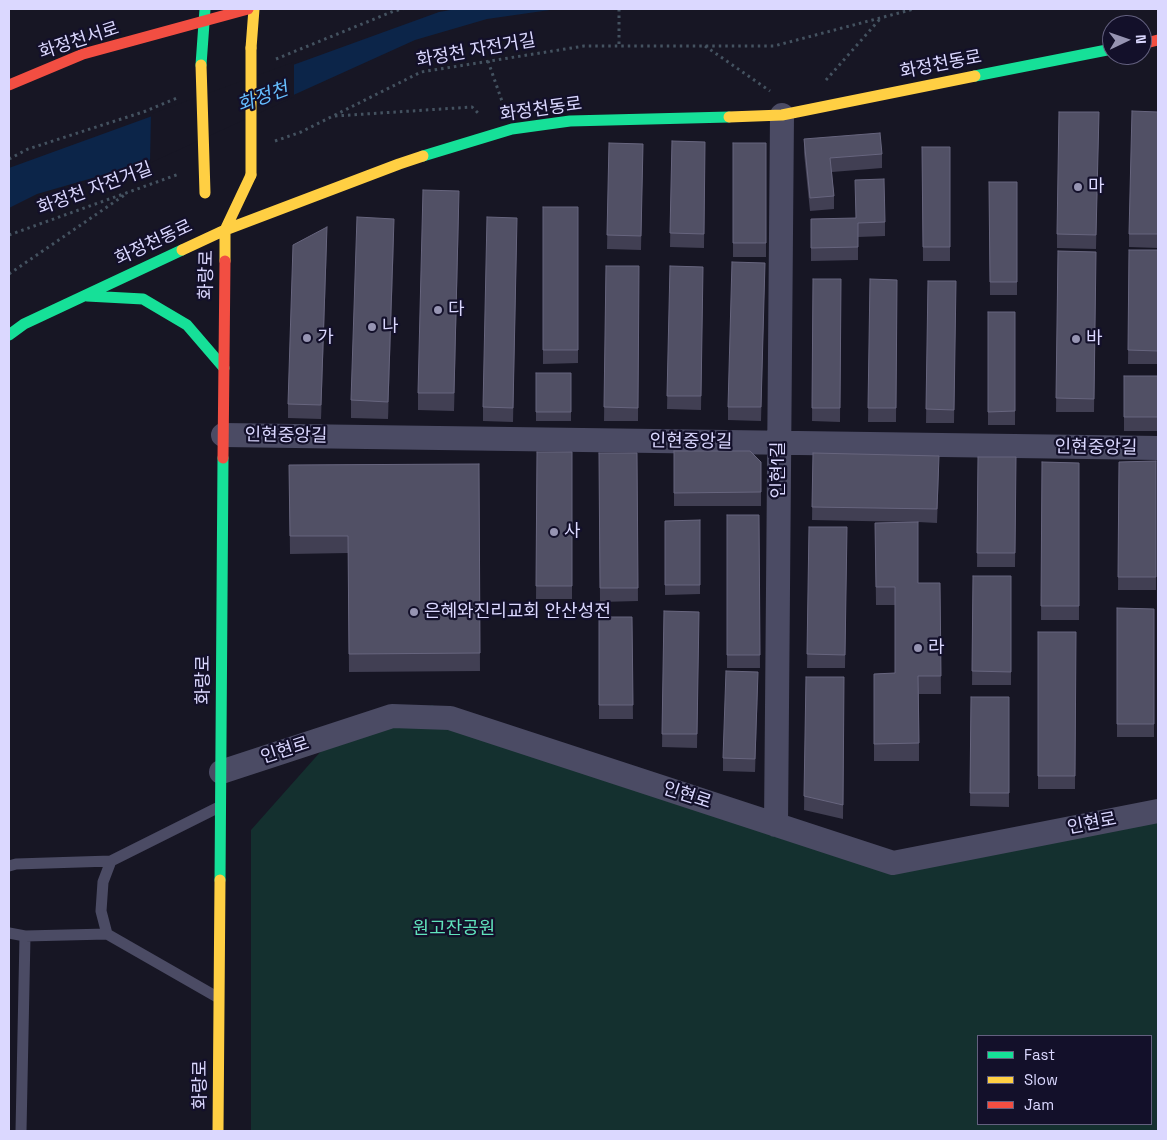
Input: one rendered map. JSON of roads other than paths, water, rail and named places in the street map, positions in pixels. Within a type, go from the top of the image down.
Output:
[{"type":"street","points":[[205,9],[201,65],[207,196]]},
{"type":"street","name":"화정천서로","points":[[9,85],[83,54],[248,9]]},
{"type":"street","name":"화랑로","points":[[224,230],[251,175],[254,9]]},
{"type":"street","name":"화정천동로","points":[[9,335],[24,324],[224,230],[398,164],[512,129],[570,121],[790,113],[1102,51]]},
{"type":"street","name":"인현1길","points":[[776,825],[779,443],[790,113]]},
{"type":"street","name":"화랑로","points":[[217,215],[224,230],[218,1131]]},
{"type":"street","points":[[83,296],[143,300],[187,325],[224,368]]},
{"type":"street","name":"인현중앙길","points":[[223,435],[1158,448]]},
{"type":"street","name":"인현로","points":[[221,772],[392,716],[450,718],[893,863],[1158,811]]},
{"type":"lane","points":[[9,866],[16,864],[112,861],[220,807]]},
{"type":"lane","points":[[107,934],[101,911],[103,882],[112,861]]},
{"type":"lane","points":[[9,933],[25,936],[107,934],[219,998]]},
{"type":"lane","points":[[21,1131],[25,936]]},
{"type":"water","name":"화정천","points":[[456,9],[557,9],[487,19],[415,40],[141,164],[37,194],[9,208],[9,168],[439,12]]},
{"type":"place","name":"마","points":[[1078,187]]},
{"type":"place","name":"다","points":[[438,310]]},
{"type":"place","name":"나","points":[[372,327]]},
{"type":"place","name":"가","points":[[307,338]]},
{"type":"place","name":"바","points":[[1076,339]]},
{"type":"place","name":"사","points":[[554,532]]},
{"type":"place","name":"은혜와진리교회 안산성전","points":[[414,612]]},
{"type":"place","name":"라","points":[[918,648]]},
{"type":"park label","name":"원고잔공원","points":[[454,929]]}]
